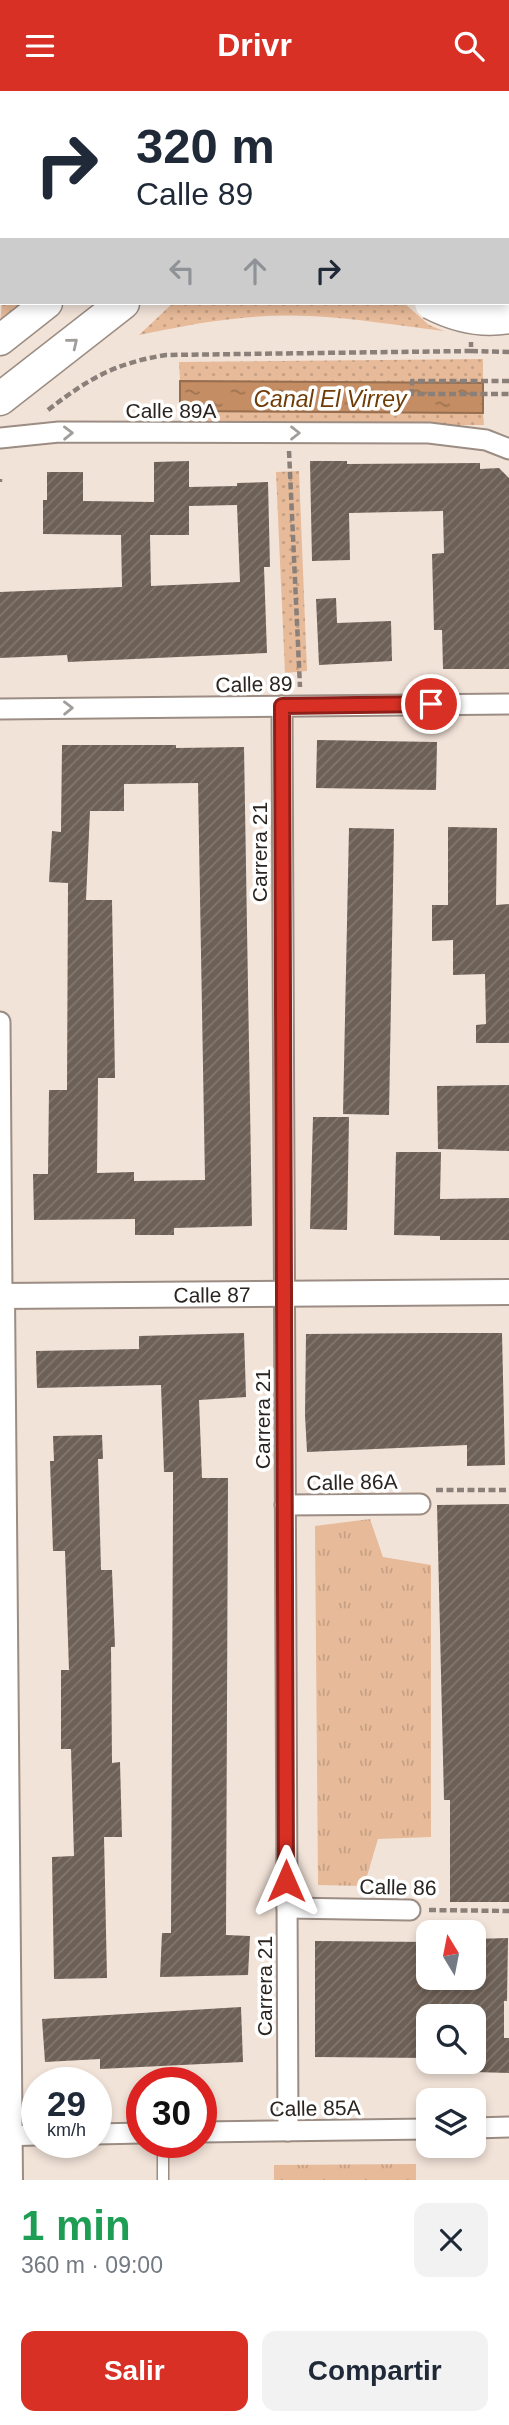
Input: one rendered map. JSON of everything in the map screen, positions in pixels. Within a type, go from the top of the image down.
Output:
[{"type":"highway","points":[[0,399],[120,305]]},
{"type":"highway","points":[[435,305],[472,318],[509,317]]},
{"type":"main road","points":[[0,340],[44,305]]},
{"type":"street","name":"Calle 89A","points":[[7,437],[59,432],[439,434],[486,440],[509,449]]},
{"type":"street","name":"Calle 89","points":[[0,709],[509,703]]},
{"type":"street","name":"Carrera 21","points":[[288,2131],[284,1294],[291,706]]},
{"type":"street","points":[[0,1022],[5,2136],[10,2180]]},
{"type":"street","name":"Calle 87","points":[[1,1296],[509,1292]]},
{"type":"street","name":"Calle 86A","points":[[285,1505],[420,1504]]},
{"type":"street","name":"Calle 86","points":[[287,1908],[410,1910]]},
{"type":"street","points":[[486,2128],[509,2127]]},
{"type":"street","name":"Calle 85A","points":[[217,2132],[416,2129]]},
{"type":"lane","points":[[163,2158],[163,2180]]},
{"type":"path","points":[[471,339],[471,351]]},
{"type":"path","points":[[7,437],[106,371],[135,360],[166,355],[509,352]]},
{"type":"path","points":[[509,381],[412,381],[412,394],[509,394]]},
{"type":"path","points":[[289,433],[291,706]]},
{"type":"path","name":"Calle 86","points":[[410,1910],[509,1911]]},
{"type":"green space","points":[[2,305],[24,305],[0,324]]},
{"type":"green space","points":[[171,305],[406,305],[429,325],[444,331],[344,318],[288,315],[224,320],[139,335]]},
{"type":"green space","points":[[483,359],[483,383],[180,381],[179,362]]},
{"type":"green space","points":[[180,411],[483,413],[484,425],[180,427]]},
{"type":"green space","points":[[299,471],[307,671],[285,673],[276,472]]},
{"type":"green space","points":[[370,1519],[383,1557],[431,1565],[431,1837],[378,1839],[364,1886],[318,1885],[315,1526]]},
{"type":"green space","points":[[416,2164],[416,2180],[274,2180],[274,2165]]},
{"type":"water","name":"Canal El Virrey","points":[[180,381],[483,383],[483,413],[180,411]]},
{"type":"building","points":[[189,461],[189,487],[268,482],[270,567],[264,567],[267,653],[68,662],[67,655],[0,658],[0,592],[122,587],[121,535],[43,534],[43,500],[47,500],[47,472],[83,472],[83,501],[154,502],[154,462]],"holes":[[[237,505],[240,582],[151,586],[150,535],[189,535],[189,506]]]},
{"type":"building","points":[[310,461],[347,461],[347,464],[480,463],[480,469],[499,468],[509,478],[509,669],[443,669],[442,630],[434,630],[432,554],[444,553],[443,511],[349,513],[350,560],[312,561]]},
{"type":"building","points":[[336,598],[337,623],[391,621],[392,661],[319,665],[316,599]]},
{"type":"building","points":[[317,740],[437,742],[436,790],[316,788]]},
{"type":"building","points":[[62,745],[244,747],[252,1226],[174,1228],[174,1235],[135,1235],[135,1219],[34,1220],[33,1174],[48,1174],[49,1090],[67,1090],[68,883],[49,882],[52,831],[61,832]],"holes":[[[198,783],[205,1180],[134,1181],[134,1172],[97,1173],[98,1078],[115,1078],[112,900],[86,900],[90,811],[124,811],[124,784]]]},
{"type":"building","points":[[448,827],[497,828],[496,905],[509,904],[509,1043],[476,1043],[476,1025],[486,1024],[485,974],[453,975],[453,940],[432,941],[432,905],[448,905]]},
{"type":"building","points":[[349,828],[394,829],[389,1115],[343,1114]]},
{"type":"building","points":[[509,1085],[509,1151],[438,1149],[437,1086]]},
{"type":"building","points":[[313,1117],[349,1117],[347,1230],[310,1229]]},
{"type":"building","points":[[396,1152],[441,1152],[440,1199],[509,1198],[509,1240],[440,1240],[440,1236],[394,1235]]},
{"type":"building","points":[[244,1333],[246,1397],[199,1400],[202,1478],[228,1478],[226,1935],[250,1936],[248,1975],[160,1977],[162,1933],[171,1933],[173,1509],[173,1472],[164,1472],[161,1385],[37,1388],[36,1351],[139,1349],[139,1336]]},
{"type":"building","points":[[502,1333],[505,1465],[467,1466],[467,1445],[307,1452],[306,1334]]},
{"type":"building","points":[[102,1435],[103,1459],[98,1459],[101,1570],[112,1570],[115,1647],[111,1647],[112,1763],[120,1762],[122,1837],[104,1837],[107,1978],[54,1979],[52,1857],[74,1856],[71,1749],[61,1749],[61,1670],[69,1670],[65,1551],[53,1551],[50,1461],[54,1461],[53,1436]]},
{"type":"building","points":[[509,1504],[509,1902],[450,1902],[450,1800],[444,1800],[437,1505]]},
{"type":"building","points":[[508,1938],[504,2038],[509,2038],[509,2073],[486,2072],[486,2004],[416,2004],[416,2058],[315,2057],[315,1941],[416,1942],[416,1990],[486,1990],[486,1939]]},
{"type":"building","points":[[241,2007],[243,2062],[112,2068],[100,2067],[100,2059],[45,2062],[42,2019]]},
{"type":"route","points":[[286,1881],[282,706],[431,704]]}]
